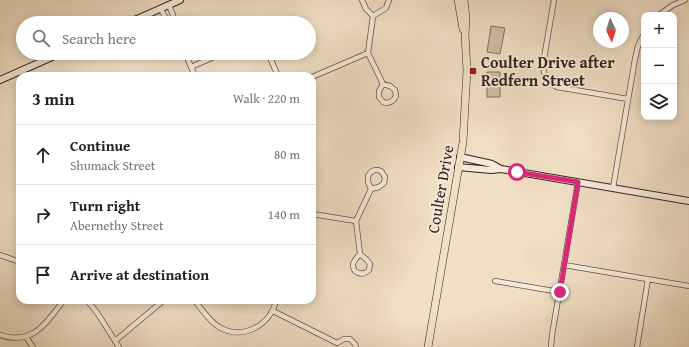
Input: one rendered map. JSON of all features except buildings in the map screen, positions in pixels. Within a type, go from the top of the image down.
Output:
[{"type":"main road","name":"Coulter Drive","points":[[458,0],[461,23],[465,35]]},
{"type":"main road","name":"Coulter Drive","points":[[428,347],[465,124],[467,72],[465,35],[466,18],[464,0]]},
{"type":"street","points":[[144,16],[180,0]]},
{"type":"street","points":[[362,0],[366,9],[373,16]]},
{"type":"street","points":[[373,16],[386,8],[389,0]]},
{"type":"street","points":[[554,0],[543,64],[543,71],[547,80],[556,87],[628,99]]},
{"type":"street","points":[[663,12],[673,5],[685,0]]},
{"type":"street","points":[[169,5],[173,16]]},
{"type":"street","points":[[161,9],[164,16]]},
{"type":"street","points":[[373,16],[368,53],[383,84],[390,86],[395,90],[396,96],[392,102],[383,102],[379,97],[379,91],[383,84]]},
{"type":"street","points":[[613,188],[635,59],[641,40]]},
{"type":"street","points":[[316,76],[368,53]]},
{"type":"street","points":[[18,72],[45,60]]},
{"type":"street","points":[[188,60],[193,72]]},
{"type":"street","points":[[191,67],[207,60]]},
{"type":"street","points":[[271,60],[276,72]]},
{"type":"street","points":[[0,80],[16,73]]},
{"type":"street","points":[[460,157],[492,164],[501,169]]},
{"type":"street","points":[[458,166],[491,170],[501,169],[689,201]]},
{"type":"street","points":[[551,347],[578,182]]},
{"type":"street","points":[[360,254],[356,221],[371,189]]},
{"type":"street","points":[[316,215],[356,221]]},
{"type":"street","points":[[0,255],[16,261]]},
{"type":"street","points":[[564,265],[689,286]]},
{"type":"street","points":[[637,347],[648,279]]},
{"type":"street","points":[[495,281],[560,292]]},
{"type":"street","points":[[0,335],[8,338],[17,338],[26,337],[38,331],[61,304]]},
{"type":"street","points":[[90,304],[119,347]]},
{"type":"street","points":[[115,341],[159,304]]},
{"type":"street","points":[[198,304],[218,327],[234,332],[255,329],[263,323],[273,311],[275,304]]},
{"type":"street","points":[[273,311],[338,345],[344,340],[350,340],[356,347]]},
{"type":"street","points":[[26,337],[33,347]]},
{"type":"shaded area","points":[[491,26],[505,28],[500,54],[487,52]]},
{"type":"shaded area","points":[[487,72],[500,72],[500,97],[487,97]]},
{"type":"place","name":"Coulter Drive after Redfern Street","points":[[473,71]]},
{"type":"route","points":[[517,172],[578,182],[560,292]]}]
